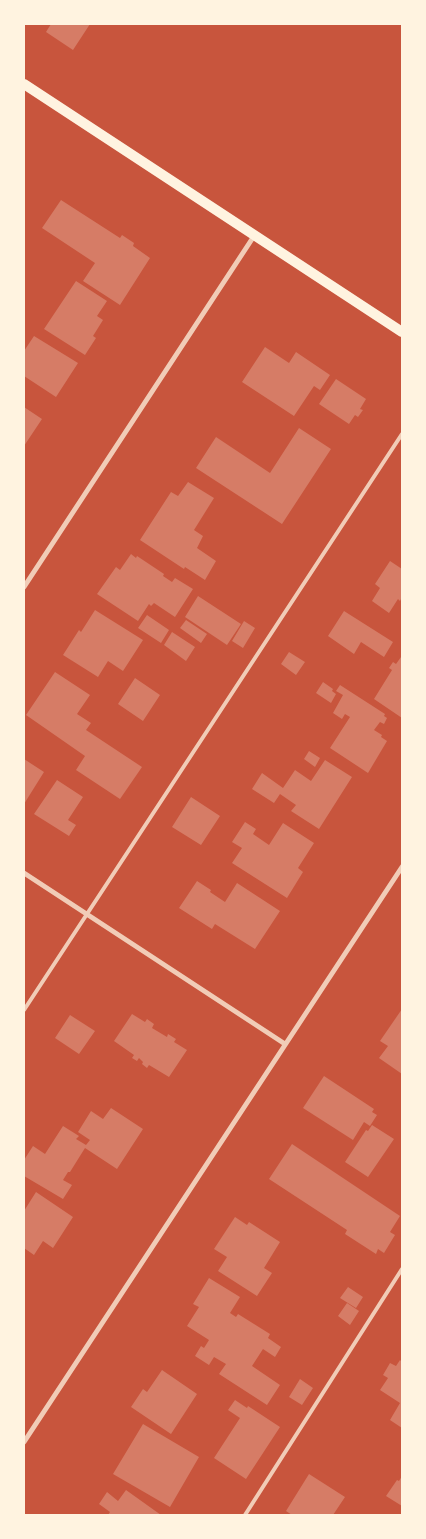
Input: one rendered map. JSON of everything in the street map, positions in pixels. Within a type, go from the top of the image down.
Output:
[{"type":"main road","points":[[24,84],[402,332]]},
{"type":"street","points":[[24,586],[254,236]]},
{"type":"street","points":[[24,1442],[402,867]]},
{"type":"street","points":[[24,873],[285,1044]]},
{"type":"lane","points":[[24,1010],[402,434]]},
{"type":"lane","points":[[245,1515],[402,1269]]},
{"type":"building","points":[[51,24],[90,24],[73,50],[46,32]]},
{"type":"building","points":[[61,200],[120,238],[122,235],[134,243],[133,246],[150,258],[120,305],[83,281],[95,263],[42,228]]},
{"type":"building","points":[[76,281],[107,301],[97,316],[103,320],[93,336],[96,338],[85,355],[44,329]]},
{"type":"building","points":[[34,336],[78,363],[56,397],[24,376],[24,351]]},
{"type":"building","points":[[265,347],[289,363],[296,352],[330,375],[320,390],[314,386],[294,416],[242,382]]},
{"type":"building","points":[[336,379],[366,399],[360,409],[363,410],[358,417],[355,415],[349,424],[319,404]]},
{"type":"building","points":[[24,407],[42,419],[24,446]]},
{"type":"building","points":[[299,428],[331,449],[282,524],[196,468],[216,437],[270,473]]},
{"type":"building","points":[[188,482],[214,498],[194,530],[203,536],[197,548],[216,561],[205,580],[185,567],[184,569],[140,540],[171,492],[178,496]]},
{"type":"building","points":[[131,554],[164,574],[163,576],[172,582],[175,578],[193,589],[175,617],[154,603],[151,606],[149,604],[138,621],[97,594],[116,567],[120,570]]},
{"type":"building","points":[[390,561],[402,569],[402,597],[400,601],[398,599],[389,613],[372,601],[380,588],[375,584]]},
{"type":"building","points":[[198,596],[241,624],[227,645],[185,617]]},
{"type":"building","points":[[95,610],[143,640],[123,671],[108,661],[98,677],[63,655]]},
{"type":"building","points":[[344,611],[393,642],[384,657],[361,642],[354,654],[328,636]]},
{"type":"building","points":[[147,615],[169,630],[161,643],[138,628]]},
{"type":"building","points":[[186,620],[207,634],[201,643],[180,628]]},
{"type":"building","points":[[244,621],[255,628],[243,648],[232,641]]},
{"type":"building","points":[[172,632],[195,647],[186,661],[164,645]]},
{"type":"building","points":[[289,652],[305,662],[296,675],[281,664]]},
{"type":"building","points":[[401,657],[402,718],[374,699],[392,670],[389,668],[393,662],[396,664]]},
{"type":"building","points":[[55,672],[90,695],[77,714],[91,723],[86,730],[142,767],[120,799],[76,770],[85,756],[26,715]]},
{"type":"building","points":[[135,678],[160,695],[143,721],[118,704]]},
{"type":"building","points":[[323,682],[333,689],[332,691],[336,694],[331,703],[316,693]]},
{"type":"building","points":[[340,685],[385,714],[384,716],[387,718],[384,724],[380,722],[374,730],[387,741],[368,773],[330,748],[350,717],[345,714],[342,719],[333,713],[343,695],[336,691]]},
{"type":"building","points":[[309,751],[320,758],[315,767],[304,759]]},
{"type":"building","points":[[24,759],[44,772],[24,804]]},
{"type":"building","points":[[325,760],[352,777],[319,829],[291,811],[296,805],[280,794],[274,803],[252,789],[262,773],[283,788],[295,770],[311,781]]},
{"type":"building","points":[[57,780],[83,797],[68,820],[76,825],[69,836],[34,814]]},
{"type":"building","points":[[191,797],[220,816],[201,845],[172,827]]},
{"type":"building","points":[[245,822],[256,829],[253,834],[269,845],[283,823],[314,843],[298,868],[303,872],[287,898],[232,863],[242,848],[232,842]]},
{"type":"building","points":[[197,881],[225,902],[237,883],[280,911],[255,949],[215,924],[212,929],[179,908]]},
{"type":"building","points":[[402,1009],[402,1074],[379,1058],[388,1046],[380,1041]]},
{"type":"building","points":[[132,1014],[145,1022],[147,1019],[154,1024],[152,1028],[167,1037],[168,1034],[176,1039],[174,1042],[187,1050],[169,1077],[149,1065],[147,1068],[139,1058],[137,1061],[132,1058],[134,1055],[114,1041]]},
{"type":"building","points":[[70,1015],[95,1031],[79,1054],[55,1038]]},
{"type":"building","points":[[324,1076],[374,1109],[372,1112],[377,1115],[370,1126],[364,1122],[353,1140],[303,1108]]},
{"type":"building","points":[[111,1108],[143,1129],[117,1169],[85,1148],[63,1180],[72,1185],[63,1199],[24,1176],[24,1160],[33,1146],[45,1154],[63,1126],[79,1136],[76,1139],[86,1145],[90,1140],[78,1132],[91,1111],[103,1119]]},
{"type":"building","points":[[372,1125],[394,1139],[368,1177],[345,1162],[366,1130],[368,1131]]},
{"type":"building","points":[[292,1144],[400,1216],[390,1232],[395,1235],[384,1253],[378,1249],[376,1254],[345,1234],[347,1230],[269,1179]]},
{"type":"building","points":[[36,1192],[73,1217],[53,1248],[43,1241],[34,1255],[24,1248],[24,1211]]},
{"type":"building","points":[[235,1217],[247,1225],[249,1222],[280,1242],[264,1268],[272,1273],[257,1296],[218,1271],[227,1257],[214,1249]]},
{"type":"building","points":[[209,1278],[240,1297],[230,1313],[236,1317],[238,1314],[270,1334],[268,1338],[281,1347],[275,1357],[263,1349],[252,1366],[280,1385],[267,1405],[219,1374],[226,1364],[214,1357],[209,1365],[195,1356],[201,1346],[204,1348],[209,1340],[187,1326],[199,1307],[193,1304]]},
{"type":"building","points":[[348,1287],[363,1297],[356,1308],[340,1298]]},
{"type":"building","points":[[347,1303],[359,1311],[350,1325],[338,1316]]},
{"type":"building","points":[[400,1360],[402,1362],[402,1428],[390,1420],[400,1403],[380,1390],[388,1378],[383,1375],[390,1363],[396,1366]]},
{"type":"building","points":[[162,1370],[197,1394],[171,1434],[131,1407],[143,1389],[147,1392]]},
{"type":"building","points":[[300,1379],[313,1388],[302,1405],[289,1397]]},
{"type":"building","points":[[235,1400],[247,1408],[248,1406],[280,1427],[246,1479],[214,1458],[240,1418],[228,1410]]},
{"type":"building","points":[[143,1424],[199,1457],[170,1507],[113,1474]]},
{"type":"building","points":[[309,1474],[345,1497],[333,1515],[292,1515],[286,1511]]},
{"type":"building","points":[[402,1476],[402,1506],[386,1496]]},
{"type":"building","points":[[126,1490],[161,1515],[108,1515],[110,1512],[99,1504],[107,1492],[118,1501]]}]
